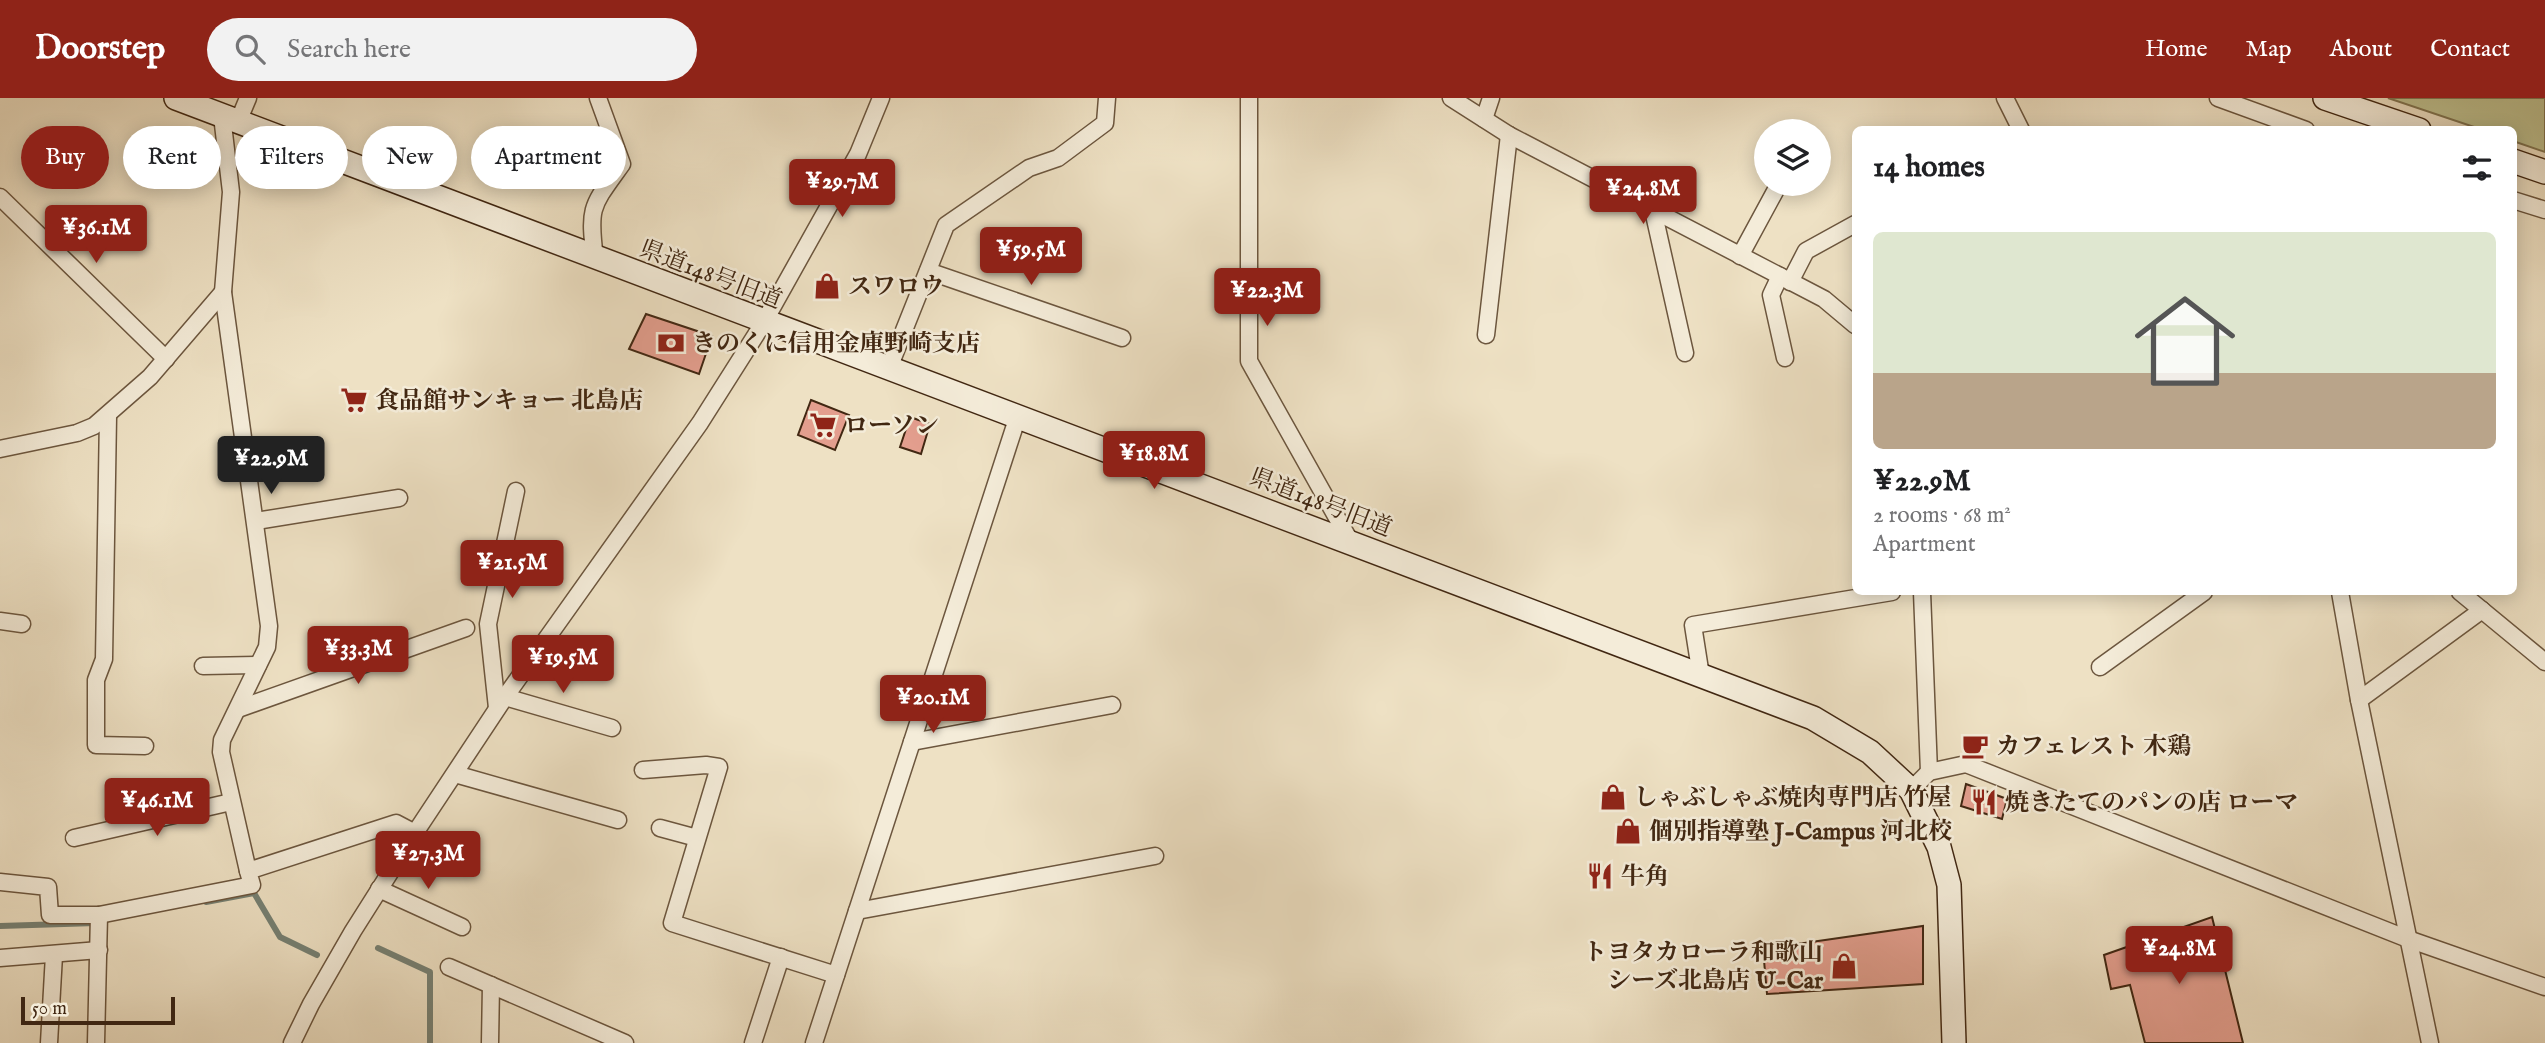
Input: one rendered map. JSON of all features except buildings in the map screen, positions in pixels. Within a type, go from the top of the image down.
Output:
[{"type":"street","name":"県道148号旧道","points":[[176,98],[1814,719],[1870,752],[1912,790],[1939,847],[1949,885],[1954,1043]]},
{"type":"street","points":[[0,882],[48,887],[50,915],[99,920],[252,885],[221,752],[222,740],[267,647],[269,626],[257,521],[223,292],[232,192],[216,111],[248,98]]},
{"type":"street","points":[[595,258],[591,223],[593,208],[622,164],[598,98]]},
{"type":"street","points":[[292,1043],[311,1004],[415,833],[501,703],[699,423],[764,322],[858,154],[881,98]]},
{"type":"street","points":[[890,368],[946,225],[1029,168],[1058,158],[1105,123],[1107,98]]},
{"type":"street","points":[[1249,98],[1249,361],[1350,541]]},
{"type":"street","points":[[1451,98],[1509,135],[1824,299],[1852,322]]},
{"type":"street","points":[[1484,119],[1491,98]]},
{"type":"street","points":[[2005,98],[2019,126]]},
{"type":"street","points":[[2218,98],[2295,126]]},
{"type":"street","points":[[2325,98],[2406,126]]},
{"type":"street","points":[[1486,335],[1509,135]]},
{"type":"street","points":[[2517,162],[2545,172]]},
{"type":"street","points":[[1740,256],[1772,196]]},
{"type":"street","points":[[0,197],[166,359]]},
{"type":"street","points":[[2517,201],[2545,210]]},
{"type":"street","points":[[1653,210],[1685,353]]},
{"type":"street","points":[[1785,358],[1771,295],[1806,251],[1852,226]]},
{"type":"street","points":[[928,271],[1122,338]]},
{"type":"street","points":[[0,449],[78,433],[94,426],[150,377],[223,292]]},
{"type":"street","points":[[108,416],[104,659],[96,680],[96,745],[145,746]]},
{"type":"street","points":[[814,1043],[1018,416]]},
{"type":"street","points":[[501,703],[488,624],[516,491]]},
{"type":"street","points":[[257,521],[399,498]]},
{"type":"street","points":[[1701,676],[1693,625],[1874,595]]},
{"type":"street","points":[[1922,595],[1929,772]]},
{"type":"street","points":[[2100,667],[2200,595]]},
{"type":"street","points":[[2341,595],[2359,700],[2430,1043]]},
{"type":"street","points":[[2463,595],[2545,662]]},
{"type":"street","points":[[2359,700],[2482,610]]},
{"type":"street","points":[[0,621],[22,624]]},
{"type":"street","points":[[238,709],[466,628]]},
{"type":"street","points":[[203,667],[258,665]]},
{"type":"street","points":[[501,703],[612,728]]},
{"type":"street","points":[[912,741],[1112,705]]},
{"type":"street","points":[[1912,790],[1929,772],[1966,764],[2408,939],[2545,987]]},
{"type":"street","points":[[643,770],[706,765],[719,767],[672,923],[836,975]]},
{"type":"street","points":[[455,774],[618,820]]},
{"type":"street","points":[[74,838],[231,802]]},
{"type":"street","points":[[248,871],[397,822],[415,833]]},
{"type":"street","points":[[660,828],[697,838]]},
{"type":"street","points":[[857,911],[1155,856]]},
{"type":"street","points":[[379,889],[462,927]]},
{"type":"street","points":[[96,1043],[99,920]]},
{"type":"street","points":[[0,958],[99,950]]},
{"type":"street","points":[[49,1043],[54,955]]},
{"type":"street","points":[[753,1043],[781,957]]},
{"type":"street","points":[[449,967],[625,1043]]},
{"type":"street","points":[[489,1043],[491,985]]},
{"type":"street","points":[[584,1043],[586,1025]]},
{"type":"green space","points":[[2388,98],[2545,98],[2545,152],[2517,142],[2517,126],[2471,126]]},
{"type":"waterway","points":[[206,902],[254,893],[280,937],[317,955]]},
{"type":"waterway","points":[[0,926],[96,923]]},
{"type":"waterway","points":[[378,948],[430,972],[430,1043]]},
{"type":"place","name":"スワロウ","points":[[827,286]]},
{"type":"place","name":"きのくに信用金庫野崎支店","points":[[671,343]]},
{"type":"place","name":"食品館サンキョー 北島店","points":[[354,400]]},
{"type":"place","name":"ローソン","points":[[823,425]]},
{"type":"place","name":"カフェレスト 木鶏","points":[[1975,746]]},
{"type":"place","name":"しゃぶしゃぶ焼肉専門店 竹屋","points":[[1613,797]]},
{"type":"place","name":"焼きたてのパンの店 ローマ","points":[[1984,802]]},
{"type":"place","name":"個別指導塾 J-Campus 河北校","points":[[1628,831]]},
{"type":"place","name":"牛角","points":[[1600,876]]},
{"type":"place","name":"トヨタカローラ和歌山 シーズ北島店 U-Car","points":[[1844,966]]}]
